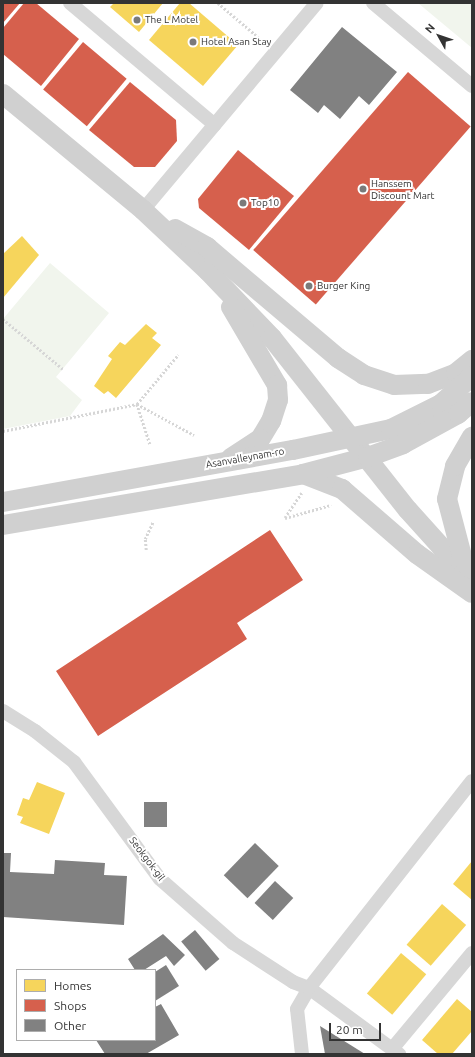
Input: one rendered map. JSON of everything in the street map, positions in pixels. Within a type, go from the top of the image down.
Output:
[{"type":"street","points":[[70,3],[215,125]]},
{"type":"street","points":[[143,210],[317,3]]},
{"type":"street","points":[[373,3],[472,86]]},
{"type":"street","points":[[3,94],[143,210],[208,271],[272,338],[354,438],[408,510],[472,581]]},
{"type":"street","points":[[143,210],[207,247],[338,358],[364,375],[394,385],[428,384],[456,373],[472,360]]},
{"type":"street","points":[[208,271],[267,365],[277,385],[278,400],[271,421],[260,439],[226,462]]},
{"type":"street","name":"Asanvalleynam-ro","points":[[3,502],[354,438],[391,429],[422,415],[441,404],[472,376]]},
{"type":"street","points":[[3,525],[302,483],[403,444],[458,414],[472,402]]},
{"type":"street","points":[[472,436],[455,466],[447,499],[462,556],[472,571]]},
{"type":"street","points":[[302,483],[342,489],[417,554],[472,593]]},
{"type":"street","name":"Seokgok-gil","points":[[3,711],[35,730],[74,762],[160,879],[233,943],[293,982],[309,988],[395,1052],[472,953]]},
{"type":"street","points":[[302,1054],[297,1009],[309,988],[472,781]]},
{"type":"path","points":[[218,3],[264,43]]},
{"type":"path","points":[[3,319],[63,369]]},
{"type":"path","points":[[3,431],[137,404],[178,355]]},
{"type":"path","points":[[137,404],[194,435]]},
{"type":"path","points":[[137,404],[150,444]]},
{"type":"path","points":[[302,483],[285,518],[337,503]]},
{"type":"path","points":[[146,550],[145,540],[153,522]]},
{"type":"shaded area","points":[[418,3],[472,3],[472,48]]},
{"type":"shaded area","points":[[50,263],[109,313],[56,377],[82,400],[70,416],[3,429],[3,319]]},
{"type":"building: Homes","name":"The L Motel","points":[[114,3],[163,3],[139,32],[110,7]]},
{"type":"building: Homes","name":"Hotel Asan Stay","points":[[180,3],[189,3],[238,45],[203,86],[149,40]]},
{"type":"building: Homes","points":[[22,236],[39,255],[3,298],[3,254]]},
{"type":"building: Homes","points":[[146,324],[157,333],[152,338],[161,345],[116,398],[108,391],[104,394],[94,386],[112,359],[108,356],[120,342],[125,345]]},
{"type":"building: Homes","points":[[37,782],[65,793],[49,834],[20,823],[23,817],[17,815],[23,798],[29,800]]},
{"type":"building: Homes","points":[[472,861],[472,900],[453,884]]},
{"type":"building: Homes","points":[[442,904],[466,925],[431,966],[407,945]]},
{"type":"building: Homes","points":[[401,953],[426,974],[392,1015],[367,994]]},
{"type":"building: Homes","points":[[457,999],[472,1012],[472,1031],[452,1054],[438,1054],[422,1040]]},
{"type":"building: Shops","points":[[3,3],[20,3],[3,23]]},
{"type":"building: Shops","points":[[24,3],[36,3],[79,39],[41,86],[3,54],[3,28]]},
{"type":"building: Shops","points":[[83,42],[127,79],[87,126],[43,89]]},
{"type":"building: Shops","name":"Hanssem Discount Mart","points":[[408,72],[471,126],[316,305],[253,250]]},
{"type":"building: Shops","points":[[130,82],[176,120],[177,141],[155,167],[134,167],[89,130]]},
{"type":"building: Shops","name":"Top10","points":[[238,150],[294,196],[249,250],[199,208],[198,199]]},
{"type":"building: Shops","points":[[270,530],[303,580],[237,623],[247,639],[98,736],[56,671]]},
{"type":"building: Other","points":[[342,27],[397,72],[369,105],[359,96],[340,119],[324,105],[318,113],[290,90]]},
{"type":"building: Other","points":[[144,802],[167,802],[167,827],[144,827]]},
{"type":"building: Other","points":[[255,843],[279,866],[247,898],[224,875]]},
{"type":"building: Other","points":[[3,853],[11,853],[10,872],[54,874],[55,860],[105,863],[104,875],[127,876],[124,925],[3,917]]},
{"type":"building: Other","points":[[275,881],[293,898],[273,920],[255,903]]},
{"type":"building: Other","points":[[195,930],[219,959],[206,971],[181,942]]},
{"type":"building: Other","points":[[163,934],[185,955],[174,966],[166,956],[146,969],[134,969],[128,959]]},
{"type":"building: Other","points":[[166,965],[179,986],[156,1000],[156,971]]},
{"type":"building: Other","points":[[161,1004],[179,1035],[146,1054],[105,1054],[97,1041],[156,1041],[156,1006]]},
{"type":"building: Other","points":[[320,1026],[365,1054],[325,1054]]},
{"type":"place","name":"The L Motel","points":[[137,20]]},
{"type":"place","name":"Hotel Asan Stay","points":[[193,42]]},
{"type":"place","name":"Hanssem Discount Mart","points":[[363,189]]},
{"type":"place","name":"Top10","points":[[243,203]]},
{"type":"place","name":"Burger King","points":[[309,286]]}]
